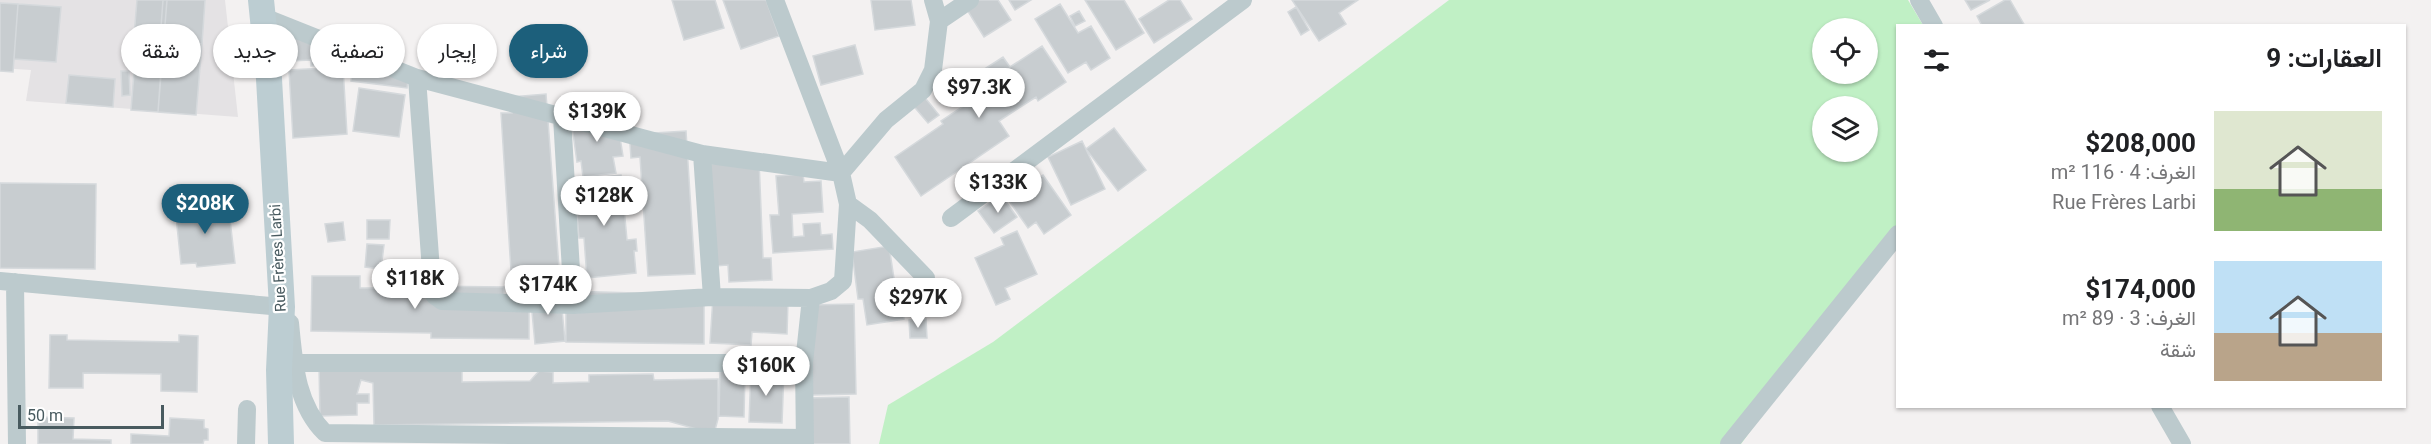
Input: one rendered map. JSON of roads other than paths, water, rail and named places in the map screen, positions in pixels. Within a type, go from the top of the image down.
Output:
[{"type":"main road","name":"Rue Frères Larbi","points":[[262,8],[287,367],[281,444]]},
{"type":"street","points":[[417,78],[435,295],[442,301],[573,305],[712,297],[810,298],[831,291],[843,281],[848,204],[841,173],[775,0]]},
{"type":"street","points":[[841,173],[886,120],[923,90],[933,70],[939,21],[933,0]]},
{"type":"street","points":[[939,21],[970,0]]},
{"type":"street","points":[[951,218],[1243,0]]},
{"type":"street","points":[[1918,0],[1933,24]]},
{"type":"street","points":[[262,8],[417,78],[702,154],[841,173]]},
{"type":"street","points":[[562,117],[573,305]]},
{"type":"street","points":[[702,154],[712,297]]},
{"type":"street","points":[[848,204],[870,220],[926,278]]},
{"type":"street","points":[[1729,444],[1896,236]]},
{"type":"street","points":[[279,274],[288,304],[287,367],[311,419],[325,433],[805,441],[804,363],[810,298]]},
{"type":"street","points":[[17,444],[7,282],[282,307]]},
{"type":"street","points":[[287,367],[804,363]]},
{"type":"street","points":[[2161,408],[2182,444]]},
{"type":"street","points":[[246,444],[247,409]]}]
